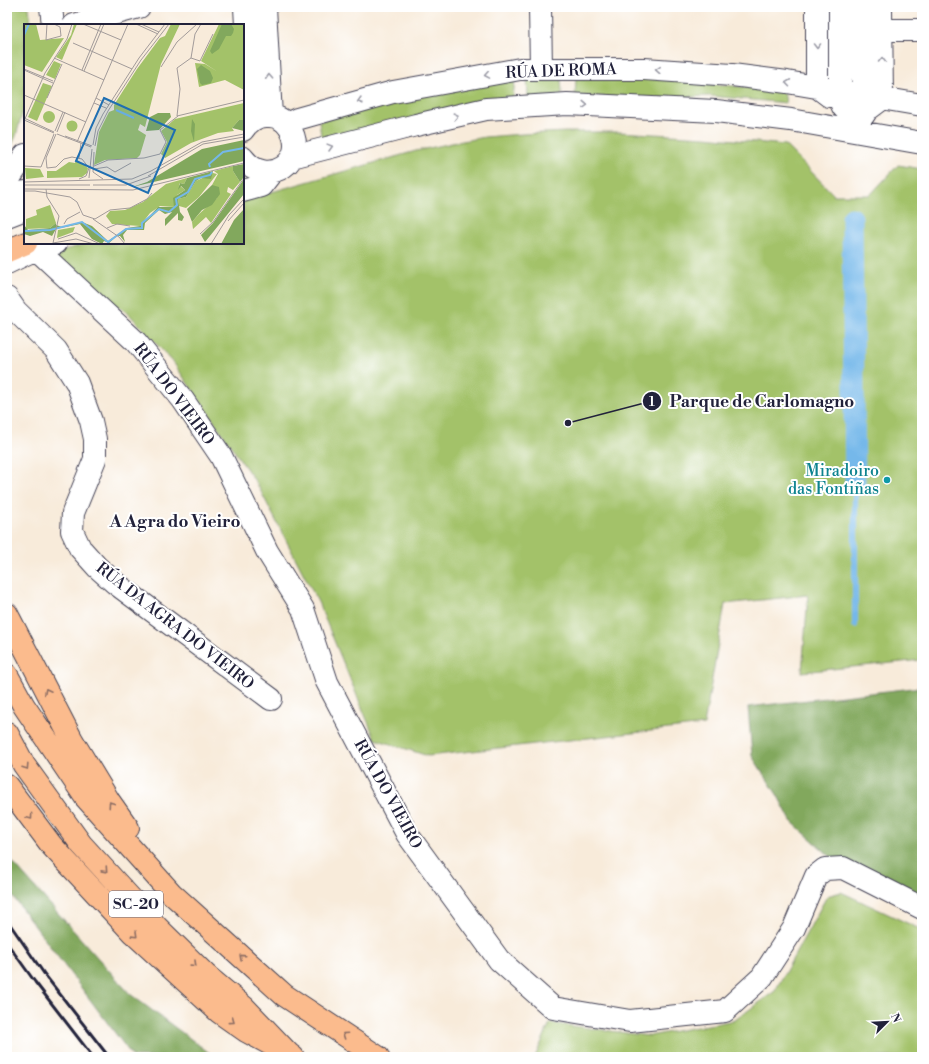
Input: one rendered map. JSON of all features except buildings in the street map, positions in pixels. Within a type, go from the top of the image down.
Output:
[{"type":"highway","points":[[7,251],[39,245]]},
{"type":"highway","points":[[7,614],[72,740],[109,801],[172,894]]},
{"type":"highway","name":"SC-20","points":[[7,675],[24,706],[86,798],[172,894],[284,995],[378,1057]]},
{"type":"highway","name":"SC-20","points":[[7,733],[24,765],[81,844],[157,927],[206,976],[245,1008],[291,1056]]},
{"type":"highway","points":[[7,786],[52,846],[133,933],[219,1012],[246,1031],[291,1056]]},
{"type":"street","points":[[51,7],[53,24]]},
{"type":"street","points":[[78,24],[139,7]]},
{"type":"street","points":[[245,7],[263,123]]},
{"type":"street","points":[[263,123],[265,7]]},
{"type":"street","points":[[540,7],[541,69]]},
{"type":"street","points":[[817,7],[817,87]]},
{"type":"street","points":[[840,7],[859,104]]},
{"type":"street","points":[[859,104],[862,78],[860,7]]},
{"type":"street","points":[[859,104],[881,30],[881,7]]},
{"type":"street","points":[[881,30],[922,30]]},
{"type":"street","name":"RÚA DE ROMA","points":[[263,123],[297,119],[393,92],[520,69],[644,69],[732,75],[817,87],[859,104],[897,125],[922,130]]},
{"type":"street","name":"RÚA DE ROMA","points":[[244,191],[261,186],[272,172],[288,164],[292,157],[416,125],[486,109],[567,104],[716,111],[791,120],[922,143]]},
{"type":"street","name":"RÚA DE ROMA","points":[[694,110],[723,104],[778,108],[859,104],[922,105]]},
{"type":"street","points":[[263,123],[292,132],[295,141],[295,149],[292,157]]},
{"type":"street","points":[[7,182],[24,156]]},
{"type":"street","points":[[244,168],[272,172]]},
{"type":"street","points":[[7,198],[24,192]]},
{"type":"street","points":[[7,216],[24,209]]},
{"type":"street","points":[[7,231],[24,224]]},
{"type":"street","points":[[7,263],[39,245]]},
{"type":"street","name":"RÚA DO VIEIRO","points":[[39,245],[136,342],[183,400],[221,456],[267,551],[302,609],[326,682],[406,834],[499,960],[553,1008],[630,1021],[725,1011],[762,977],[794,928],[816,876],[825,869],[843,868],[922,908]]},
{"type":"street","name":"RÚA DA AGRA DO VIEIRO","points":[[7,298],[16,311],[56,350],[77,383],[91,421],[95,439],[95,459],[73,513],[72,531],[80,548],[97,567],[115,583],[271,699]]},
{"type":"green space","points":[[7,7],[29,7],[31,24],[24,24],[24,108],[16,136],[7,156]]},
{"type":"green space","points":[[561,76],[562,96],[528,98],[527,77]]},
{"type":"green space","points":[[576,77],[653,78],[784,91],[786,103],[710,96],[673,98],[575,96]]},
{"type":"green space","points":[[515,79],[513,99],[322,143],[319,121],[437,90]]},
{"type":"green space","points":[[619,132],[705,137],[785,145],[834,195],[870,195],[898,165],[922,169],[922,660],[802,672],[808,595],[725,604],[704,725],[428,756],[375,739],[318,602],[257,484],[173,362],[129,314],[51,260],[50,254],[85,244],[244,244],[244,200],[416,151],[485,137],[523,134]]},
{"type":"green space","points":[[922,687],[922,900],[832,858],[791,821],[778,796],[752,756],[748,707]]},
{"type":"green space","points":[[7,856],[130,994],[215,1057],[133,1057],[7,889]]},
{"type":"green space","points":[[841,892],[922,930],[922,1057],[535,1057],[550,1023],[649,1036],[735,1020],[775,991],[827,896]]},
{"type":"waterway","points":[[852,218],[855,484]]},
{"type":"waterway","points":[[855,484],[855,625]]},
{"type":"railway","points":[[7,920],[45,975],[109,1057]]},
{"type":"railway","points":[[7,943],[93,1057]]},
{"type":"place","name":"Parque de Carlomagno","points":[[568,423]]},
{"type":"place","name":"Miradoiro das Fontiñas","points":[[887,480]]},
{"type":"district","name":"A Agra do Vieiro","points":[[175,522]]}]
